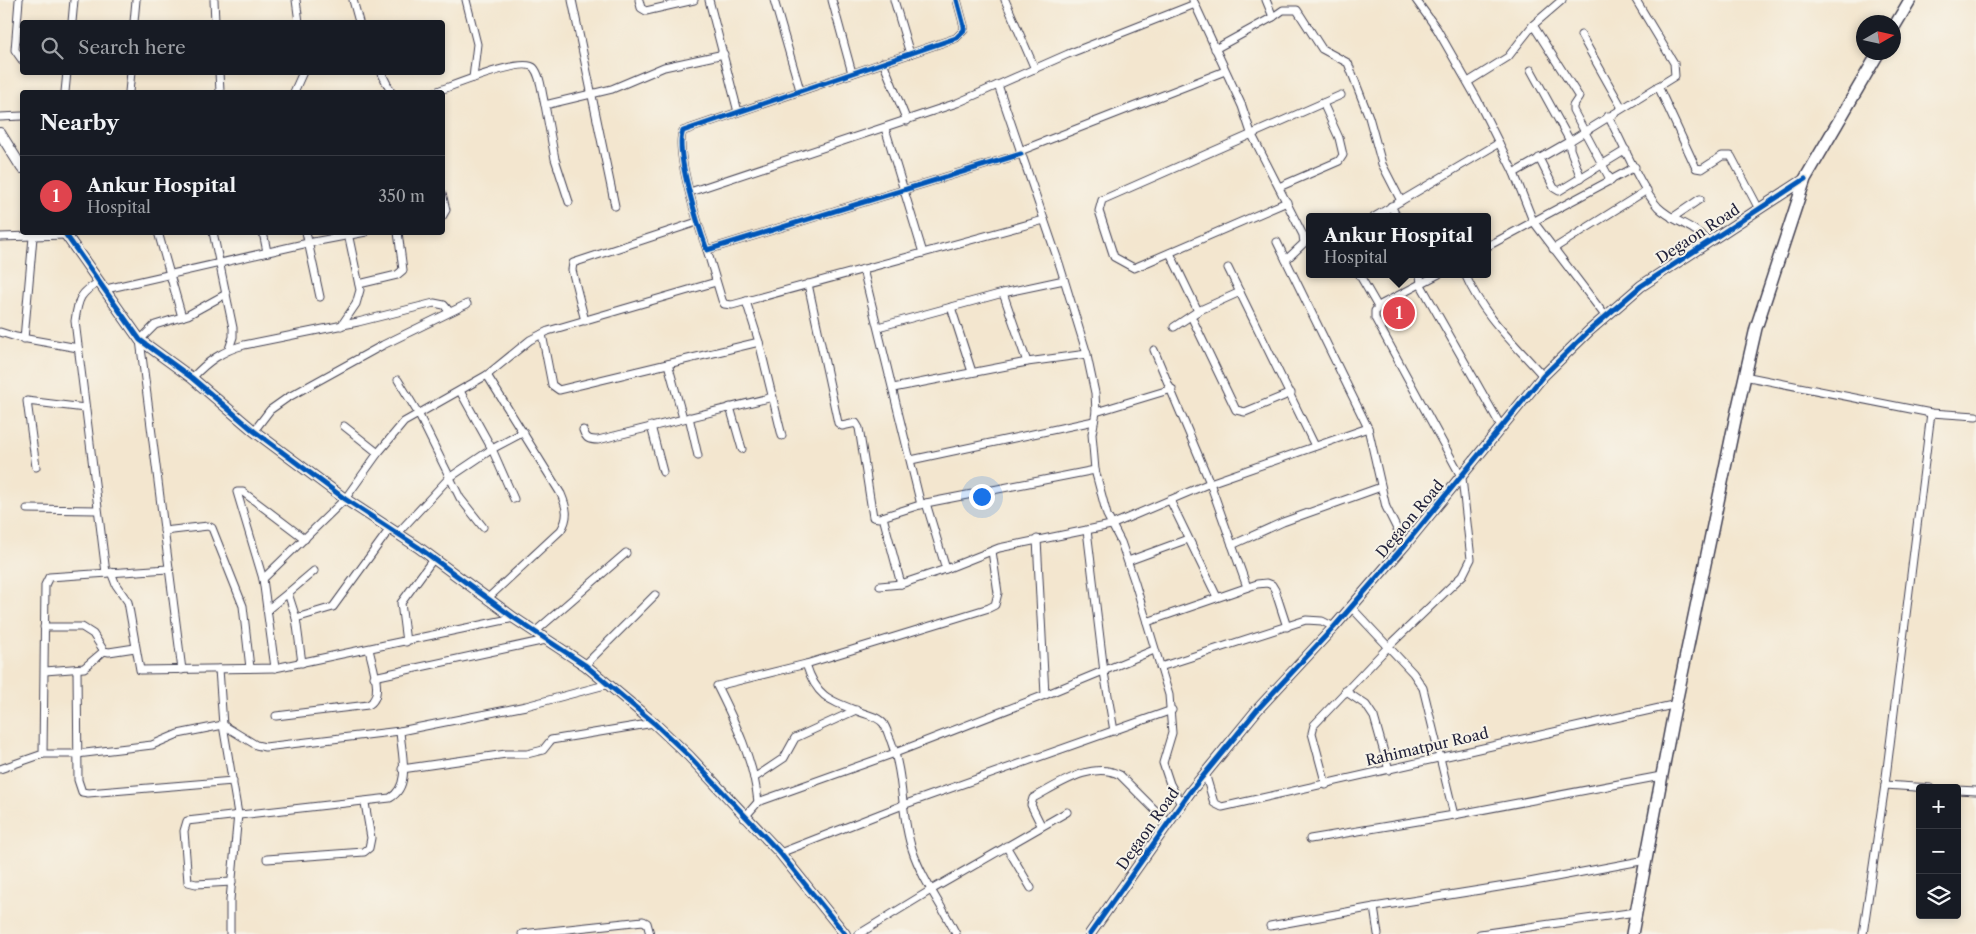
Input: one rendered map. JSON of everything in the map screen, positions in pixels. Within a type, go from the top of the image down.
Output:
[{"type":"main road","points":[[1901,15],[1910,0]]},
{"type":"main road","points":[[1632,934],[1661,776],[1744,376],[1756,328],[1805,179],[1874,60]]},
{"type":"street","points":[[19,0],[15,44],[20,57]]},
{"type":"street","points":[[72,20],[74,0]]},
{"type":"street","points":[[134,20],[136,0]]},
{"type":"street","points":[[214,0],[215,20]]},
{"type":"street","points":[[296,0],[299,20]]},
{"type":"street","points":[[353,0],[358,20]]},
{"type":"street","points":[[466,0],[477,44],[473,78]]},
{"type":"street","points":[[572,0],[615,206]]},
{"type":"street","points":[[639,0],[641,8],[646,11],[694,0]]},
{"type":"street","points":[[709,0],[738,112]]},
{"type":"street","points":[[774,0],[800,90]]},
{"type":"street","points":[[832,0],[852,73]]},
{"type":"street","points":[[894,0],[910,54]]},
{"type":"street","points":[[956,0],[964,26],[961,34],[910,54],[683,130],[680,136],[681,146],[697,222],[724,304],[732,305],[1044,220]]},
{"type":"street","points":[[1005,0],[1035,69]]},
{"type":"street","points":[[1266,0],[1273,18]]},
{"type":"street","points":[[1416,0],[1437,29],[1468,82],[1514,173],[1533,221],[1606,317]]},
{"type":"street","points":[[1468,82],[1508,57],[1533,25],[1562,0]]},
{"type":"street","points":[[1514,173],[1675,76],[1676,69],[1636,0]]},
{"type":"street","points":[[690,192],[957,104],[1194,2],[1242,106],[1251,133],[1287,202],[1304,240],[1300,248],[1286,260]]},
{"type":"street","points":[[1215,49],[1273,18],[1282,10],[1297,10],[1322,49],[1348,63],[1369,117],[1382,164],[1400,201]]},
{"type":"street","points":[[1533,25],[1579,97],[1573,106],[1573,110],[1611,181]]},
{"type":"street","points":[[1581,36],[1622,108]]},
{"type":"street","points":[[546,105],[593,95],[664,67],[724,54]]},
{"type":"street","points":[[883,62],[907,121]]},
{"type":"street","points":[[440,90],[511,67],[529,65],[534,67],[546,105],[555,159],[569,202]]},
{"type":"street","points":[[1531,70],[1570,141],[1570,149],[1581,178]]},
{"type":"street","points":[[707,250],[904,191],[1020,152],[1225,71]]},
{"type":"street","points":[[65,90],[67,75]]},
{"type":"street","points":[[129,90],[131,75]]},
{"type":"street","points":[[219,75],[220,90]]},
{"type":"street","points":[[295,90],[302,75]]},
{"type":"street","points":[[383,75],[390,90]]},
{"type":"street","points":[[998,85],[1087,354],[1096,393],[1094,470],[1111,525],[1121,542],[1128,561],[1172,710],[1172,733],[1163,763],[1170,784],[1181,804]]},
{"type":"street","points":[[1658,86],[1696,168],[1702,169],[1722,156],[1731,156],[1759,210]]},
{"type":"street","points":[[1287,202],[1134,268],[1121,263],[1114,257],[1099,211],[1099,204],[1102,200],[1341,95]]},
{"type":"street","points":[[1279,187],[1339,161],[1342,155],[1339,138],[1323,103]]},
{"type":"street","points":[[0,117],[20,116]]},
{"type":"street","points":[[1608,116],[1659,208],[1672,218],[1694,228],[1708,241]]},
{"type":"street","points":[[885,128],[923,253]]},
{"type":"street","points":[[0,133],[4,148],[20,166]]},
{"type":"street","points":[[1380,213],[1499,143]]},
{"type":"street","points":[[1539,158],[1556,191],[1626,150]]},
{"type":"street","points":[[1491,244],[1635,167]]},
{"type":"street","name":"Degaon Road","points":[[1090,934],[1181,804],[1205,773],[1258,710],[1334,627],[1405,545],[1462,478],[1543,376],[1641,286],[1805,179]]},
{"type":"street","points":[[1553,249],[1648,190]]},
{"type":"street","points":[[1672,218],[1700,200]]},
{"type":"street","points":[[1391,206],[1395,213]]},
{"type":"street","points":[[585,320],[572,270],[573,263],[697,222]]},
{"type":"street","points":[[0,237],[54,235]]},
{"type":"street","points":[[66,235],[103,285],[140,340],[192,378],[254,431],[345,499],[434,558],[514,618],[585,665],[654,723],[689,756],[744,818],[780,853],[845,934]]},
{"type":"street","points":[[159,235],[182,317]]},
{"type":"street","points":[[214,235],[233,328],[233,337],[229,349]]},
{"type":"street","points":[[264,235],[267,252]]},
{"type":"street","points":[[307,235],[320,297]]},
{"type":"street","points":[[343,235],[170,276],[103,285],[86,289],[81,295],[74,321],[97,510],[109,573],[128,602],[140,670],[275,668],[514,618]]},
{"type":"street","points":[[342,326],[359,298],[348,235]]},
{"type":"street","points":[[358,284],[398,275],[403,270],[398,235]]},
{"type":"street","points":[[24,339],[33,237]]},
{"type":"street","points":[[1277,242],[1368,428],[1386,507],[1405,545]]},
{"type":"street","points":[[1170,253],[1198,311]]},
{"type":"street","points":[[1228,268],[1291,393],[1315,446]]},
{"type":"street","points":[[863,269],[911,460],[946,569]]},
{"type":"street","points":[[1361,278],[1378,306]]},
{"type":"street","points":[[1420,278],[1421,285],[1502,428]]},
{"type":"street","points":[[1326,785],[1312,729],[1345,691],[1463,574],[1471,559],[1462,478],[1375,318],[1375,311],[1378,306],[1432,278]]},
{"type":"street","points":[[1467,278],[1485,312],[1507,339],[1543,376]]},
{"type":"street","points":[[878,327],[1003,293],[1064,280]]},
{"type":"street","points":[[263,579],[345,499],[378,453],[404,422],[487,375],[530,340],[542,334],[716,282]]},
{"type":"street","points":[[808,284],[838,423],[842,426],[858,424],[871,515],[876,518],[883,517],[924,504],[1094,470]]},
{"type":"street","points":[[1174,327],[1198,311],[1240,292]]},
{"type":"street","points":[[1003,293],[1027,362]]},
{"type":"street","points":[[140,340],[155,325],[182,317],[226,294]]},
{"type":"street","points":[[746,301],[759,342],[782,436]]},
{"type":"street","points":[[192,378],[209,359],[229,349],[342,326],[434,304],[444,305],[449,311]]},
{"type":"street","points":[[254,431],[270,410],[287,398],[449,311],[467,304]]},
{"type":"street","points":[[951,307],[972,372]]},
{"type":"street","points":[[1191,316],[1236,410],[1245,412],[1291,393]]},
{"type":"street","points":[[0,332],[24,339],[78,348]]},
{"type":"street","points":[[542,334],[552,385],[559,390],[759,342]]},
{"type":"street","points":[[140,340],[182,670]]},
{"type":"street","points":[[1154,350],[1210,483],[1247,587]]},
{"type":"street","points":[[893,388],[1027,362],[1087,354]]},
{"type":"street","points":[[668,364],[698,456]]},
{"type":"street","points":[[487,375],[524,432],[565,503],[567,521],[562,530],[488,598]]},
{"type":"street","points":[[1744,376],[1931,413],[1976,416]]},
{"type":"street","points":[[398,380],[418,413],[460,498],[483,527]]},
{"type":"street","points":[[1096,412],[1172,389]]},
{"type":"street","points":[[460,391],[492,449],[514,499]]},
{"type":"street","points":[[583,430],[589,440],[598,440],[773,396]]},
{"type":"street","points":[[36,467],[27,400],[85,408]]},
{"type":"street","points":[[730,407],[742,449]]},
{"type":"street","points":[[1863,934],[1886,785],[1931,413]]},
{"type":"street","points":[[911,460],[1094,421]]},
{"type":"street","points":[[344,426],[378,453]]},
{"type":"street","points":[[651,426],[663,472]]},
{"type":"street","points":[[880,586],[902,584],[992,551],[1111,525],[1210,483],[1368,428]]},
{"type":"street","points":[[296,618],[333,607],[393,532],[449,478],[492,449],[524,432]]},
{"type":"street","points":[[1232,545],[1283,522],[1381,487]]},
{"type":"street","points":[[275,668],[263,579],[237,492],[243,492],[305,539]]},
{"type":"street","points":[[1170,500],[1217,598]]},
{"type":"street","points":[[27,510],[97,510]]},
{"type":"street","points":[[883,517],[902,584]]},
{"type":"street","points":[[164,531],[208,526],[212,528],[243,606],[250,668]]},
{"type":"street","points":[[1086,530],[1104,672],[1114,731]]},
{"type":"street","points":[[1128,561],[1188,539]]},
{"type":"street","points":[[1038,540],[1045,695]]},
{"type":"street","points":[[758,802],[754,778],[734,721],[717,686],[806,664],[995,605],[998,593],[992,551]]},
{"type":"street","points":[[536,631],[626,553]]},
{"type":"street","points":[[406,642],[401,603],[434,558]]},
{"type":"street","points":[[43,754],[45,585],[49,576],[168,569]]},
{"type":"street","points":[[267,610],[314,571]]},
{"type":"street","points":[[1146,622],[1247,587],[1267,583],[1272,585],[1286,627]]},
{"type":"street","points":[[288,593],[296,618],[302,663]]},
{"type":"street","points":[[585,665],[655,595]]},
{"type":"street","points":[[1351,607],[1413,673],[1423,688],[1454,814]]},
{"type":"street","points":[[1160,667],[1314,620],[1334,627]]},
{"type":"street","points":[[44,627],[82,627],[93,634],[104,651],[135,648]]},
{"type":"street","points":[[374,677],[546,640]]},
{"type":"street","points":[[276,716],[368,705],[374,702],[377,697],[369,649]]},
{"type":"street","points":[[744,818],[758,802],[895,753],[1104,672],[1154,650]]},
{"type":"street","points":[[45,671],[77,669],[89,665],[104,651]]},
{"type":"street","points":[[806,664],[812,682],[818,691],[834,702],[878,718],[884,724],[895,753],[903,790],[904,823],[912,849],[954,933]]},
{"type":"street","points":[[77,669],[77,754],[82,792],[88,794],[233,781]]},
{"type":"street","points":[[218,669],[223,725],[238,814],[230,934]]},
{"type":"street","points":[[0,769],[43,754],[77,754],[152,745],[178,734],[223,725],[256,745],[265,747],[400,731],[526,706],[609,684]]},
{"type":"street","points":[[1345,691],[1366,705],[1374,717],[1389,770]]},
{"type":"street","name":"Rahimatpur Road","points":[[1205,773],[1214,803],[1222,807],[1326,785],[1677,704]]},
{"type":"street","points":[[754,778],[784,758],[795,738],[856,710]]},
{"type":"street","points":[[780,853],[903,805],[1172,710]]},
{"type":"street","points":[[402,768],[506,754],[527,754],[543,750],[551,740],[654,723]]},
{"type":"street","points":[[232,882],[196,884],[188,882],[184,826],[187,821],[238,814],[365,803],[390,798],[397,794],[403,780],[400,731]]},
{"type":"street","points":[[1041,826],[1031,805],[1033,798],[1072,778],[1099,770],[1113,771],[1120,775],[1168,823]]},
{"type":"street","points":[[1310,838],[1661,776]]},
{"type":"street","points":[[1886,785],[1916,787]]},
{"type":"street","points":[[1961,790],[1976,791]]},
{"type":"street","points":[[267,859],[364,852],[369,848],[371,838],[365,803]]},
{"type":"street","points":[[859,934],[1006,846],[1067,812]]},
{"type":"street","points":[[1006,846],[1031,888]]},
{"type":"street","points":[[1270,926],[1524,883],[1646,860]]},
{"type":"street","points":[[1374,907],[1378,934]]},
{"type":"street","points":[[1480,934],[1636,912]]},
{"type":"street","points":[[522,934],[579,931],[643,921],[647,923],[650,934]]},
{"type":"cycle path","points":[[957,0],[964,30],[956,38],[683,131],[681,141],[685,171],[707,250],[1021,154]]},
{"type":"cycle path","points":[[1090,934],[1190,792],[1257,710],[1334,627],[1405,545],[1543,376],[1589,331],[1641,286],[1805,179]]},
{"type":"cycle path","points":[[66,235],[140,340],[192,378],[254,431],[345,499],[418,547],[514,618],[585,665],[654,723],[689,756],[780,853],[845,934]]},
{"type":"place","name":"Ankur Hospital","points":[[1399,313]]}]
